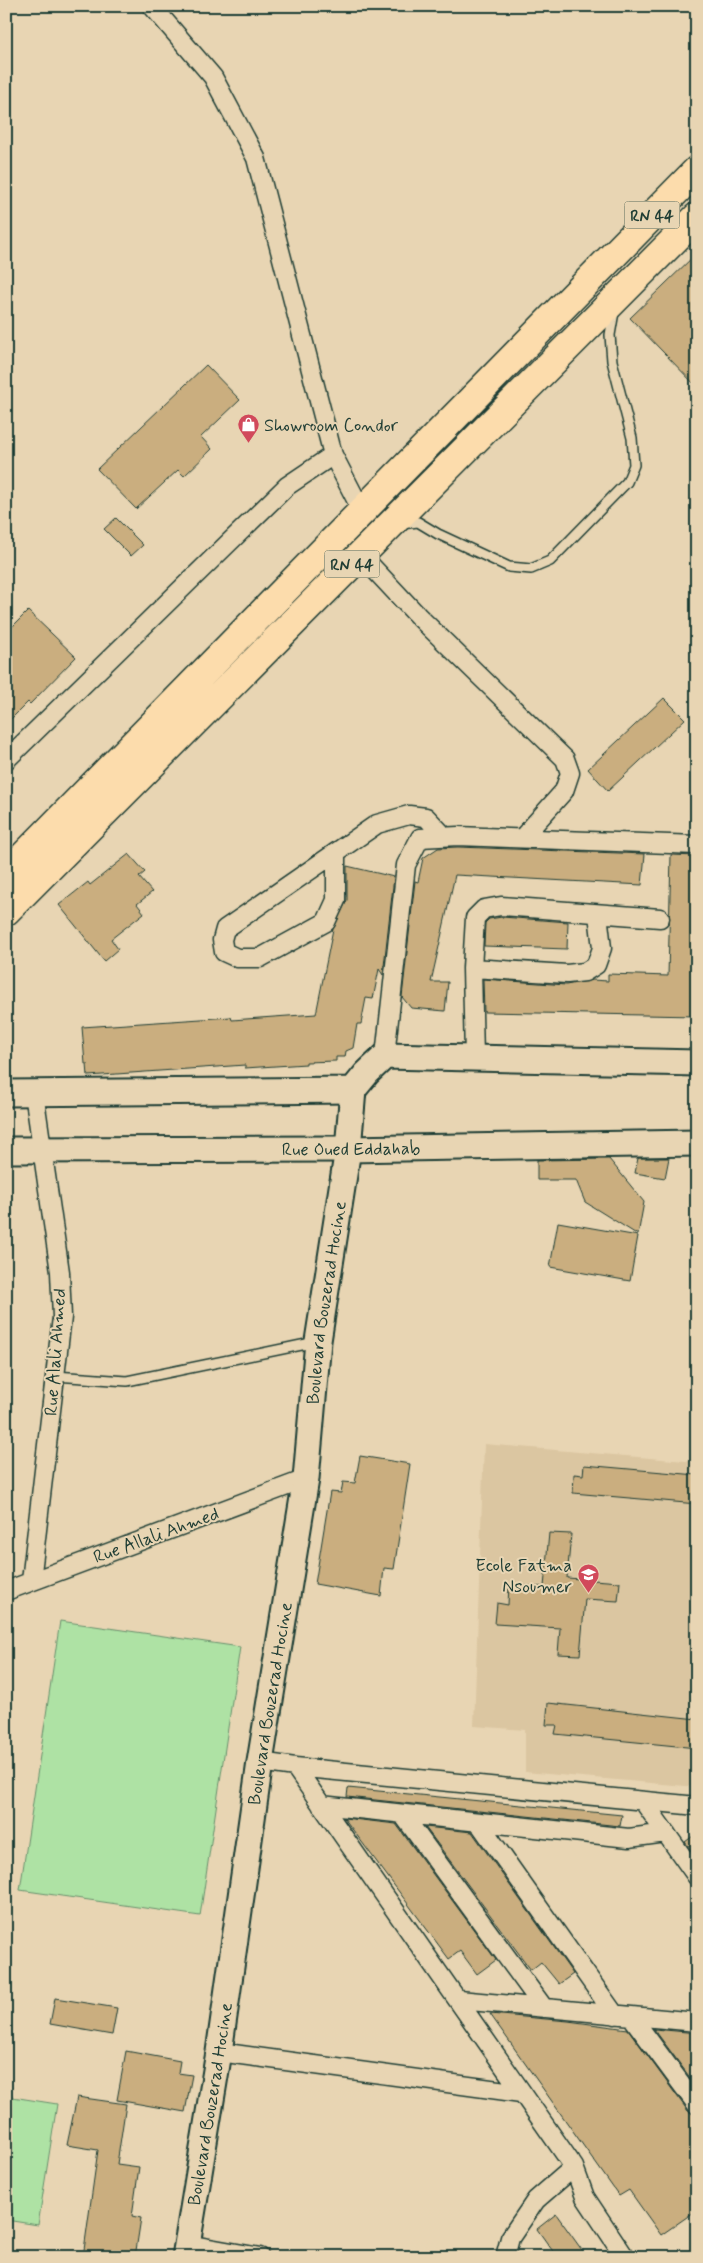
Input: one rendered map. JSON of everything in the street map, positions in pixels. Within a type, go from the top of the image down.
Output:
[{"type":"highway","points":[[607,261],[697,148]]},
{"type":"highway","name":"RN 44","points":[[6,874],[697,170]]},
{"type":"highway","name":"RN 44","points":[[6,910],[393,525],[697,217]]},
{"type":"main road","points":[[6,1093],[353,1090],[385,1056],[697,1063]]},
{"type":"main road","name":"Boulevard Bouzerad Hocine","points":[[186,2250],[219,2052],[260,1762],[306,1479],[318,1341],[348,1149],[353,1090]]},
{"type":"main road","name":"Rue Oued Eddahab","points":[[6,1150],[348,1149],[697,1143]]},
{"type":"street","points":[[152,6],[213,77],[256,158],[333,455],[362,511]]},
{"type":"street","points":[[6,760],[287,486],[333,455]]},
{"type":"street","points":[[361,555],[418,616],[565,759],[570,773],[564,791],[523,837]]},
{"type":"street","points":[[336,852],[336,900],[326,922],[260,958],[237,958],[224,952],[222,940],[225,930],[336,852],[377,824],[409,815],[426,817],[444,836]]},
{"type":"street","points":[[385,1056],[406,865],[420,838],[444,836],[523,837],[697,845]]},
{"type":"street","points":[[474,1058],[472,968],[475,918],[484,909],[501,906],[660,918]]},
{"type":"street","points":[[472,968],[567,974],[585,972],[596,965],[602,948],[598,914]]},
{"type":"street","name":"Rue Alali Ahmed","points":[[31,1581],[62,1317],[60,1272],[34,1093]]},
{"type":"street","name":"Rue Allali Ahmed","points":[[6,1591],[306,1479]]},
{"type":"street","points":[[260,1762],[697,1806]]},
{"type":"street","points":[[295,1767],[459,2000],[521,2094],[574,2168],[585,2196],[625,2257]]},
{"type":"street","points":[[643,1801],[697,1877]]},
{"type":"street","points":[[321,1805],[628,1838],[666,1834]]},
{"type":"street","points":[[403,1815],[544,2008]]},
{"type":"street","points":[[479,1823],[623,2015],[697,2105]]},
{"type":"street","points":[[459,2000],[697,2022]]},
{"type":"street","points":[[219,2052],[521,2094]]},
{"type":"street","points":[[505,2257],[510,2238],[536,2200],[574,2168]]},
{"type":"street","points":[[186,2250],[260,2257]]},
{"type":"lane","points":[[393,525],[418,522],[438,534],[509,567],[531,568],[550,561],[557,554],[628,482],[634,465],[632,438],[612,361],[610,335],[615,301]]},
{"type":"lane","points":[[55,1376],[128,1381],[318,1341]]},
{"type":"shaded area","name":"Ecole Fatma Nsoumer","points":[[484,1444],[697,1462],[697,1787],[525,1772],[525,1730],[474,1726]]},
{"type":"green space","points":[[60,1621],[240,1647],[200,1916],[20,1890]]},
{"type":"green space","points":[[6,2096],[57,2104],[38,2225],[6,2220]]},
{"type":"building","points":[[697,253],[697,387],[630,318]]},
{"type":"building","points":[[206,365],[240,400],[201,437],[212,449],[184,476],[178,470],[136,509],[97,469]]},
{"type":"building","points":[[116,518],[143,545],[131,556],[104,529]]},
{"type":"building","points":[[28,611],[76,657],[30,704],[28,702],[6,724],[6,633]]},
{"type":"building","points":[[664,698],[685,719],[608,791],[588,769]]},
{"type":"building","points":[[458,847],[645,854],[642,885],[455,875],[431,982],[448,982],[445,1011],[411,1008],[402,997],[415,881],[418,882],[423,858],[438,848]]},
{"type":"building","points":[[129,854],[145,872],[139,877],[152,892],[137,904],[144,913],[111,939],[118,949],[104,961],[59,905],[88,882],[90,885]]},
{"type":"building","points":[[671,855],[697,856],[697,1016],[484,1012],[483,979],[566,985],[592,980],[608,981],[608,974],[668,976]]},
{"type":"building","points":[[347,866],[394,877],[383,975],[379,969],[373,999],[366,998],[361,1024],[357,1024],[353,1048],[346,1051],[345,1057],[336,1057],[336,1061],[306,1062],[306,1064],[245,1068],[245,1065],[88,1076],[87,1064],[85,1064],[82,1027],[231,1017],[232,1020],[316,1014],[333,929],[347,900]]},
{"type":"building","points":[[502,917],[568,922],[567,949],[484,946],[485,923],[489,919]]},
{"type":"building","points":[[638,1158],[669,1158],[665,1178],[635,1173]]},
{"type":"building","points":[[609,1159],[644,1202],[638,1235],[585,1202],[576,1180],[537,1180],[537,1160]]},
{"type":"building","points":[[558,1222],[638,1236],[630,1281],[550,1267]]},
{"type":"building","points":[[360,1456],[410,1464],[394,1569],[384,1568],[381,1596],[315,1584],[330,1492],[341,1493],[343,1482],[355,1483]]},
{"type":"building","points":[[584,1465],[697,1475],[697,1504],[573,1493],[574,1474],[583,1475]]},
{"type":"building","points":[[549,1533],[571,1534],[567,1578],[620,1582],[618,1601],[585,1599],[580,1655],[558,1654],[560,1628],[495,1624],[497,1603],[508,1605],[509,1585],[544,1587]]},
{"type":"building","points":[[548,1703],[697,1719],[697,1748],[555,1734],[557,1725],[546,1725]]},
{"type":"building","points":[[348,1788],[622,1815],[620,1826],[347,1797]]},
{"type":"building","points":[[344,1818],[396,1824],[496,1960],[477,1974],[460,1951],[449,1959]]},
{"type":"building","points":[[425,1827],[472,1832],[573,1974],[559,1984],[541,1962],[531,1970]]},
{"type":"building","points":[[697,1833],[697,1858],[685,1842]]},
{"type":"building","points":[[55,1998],[117,2008],[112,2035],[50,2024]]},
{"type":"building","points":[[490,2014],[628,2029],[688,2111],[697,2115],[697,2210],[661,2235],[629,2190],[619,2196]]},
{"type":"building","points":[[654,2029],[697,2033],[697,2087]]},
{"type":"building","points":[[126,2051],[180,2061],[178,2073],[192,2075],[185,2112],[117,2100]]},
{"type":"building","points":[[77,2097],[126,2104],[117,2164],[139,2167],[132,2216],[141,2218],[135,2257],[83,2257],[98,2150],[67,2145]]},
{"type":"building","points":[[556,2214],[587,2257],[557,2257],[537,2229]]},
{"type":"place","name":"Showroom Condor","points":[[248,444]]},
{"type":"place","name":"Ecole Fatma Nsoumer","points":[[588,1594]]}]
